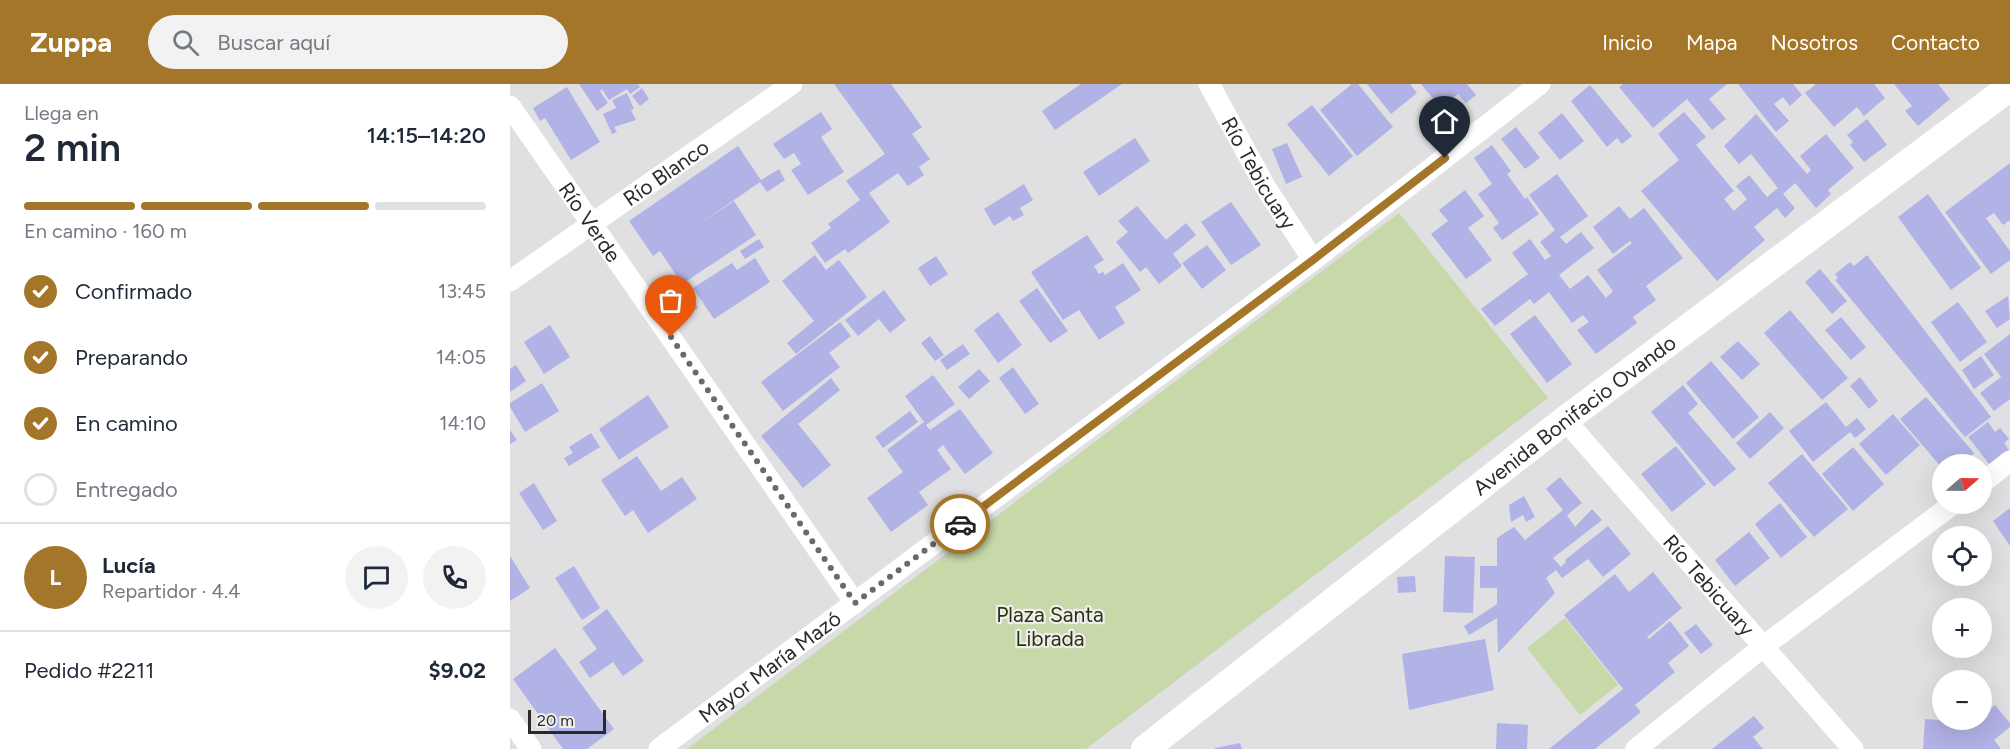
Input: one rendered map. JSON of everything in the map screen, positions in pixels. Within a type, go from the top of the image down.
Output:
[{"type":"main road","name":"Avenida Bonifacio Ovando","points":[[1145,749],[1565,420],[2010,87]]},
{"type":"street","name":"Río Blanco","points":[[510,281],[792,84]]},
{"type":"street","name":"Río Tebicuary","points":[[1209,84],[1266,188],[1313,260]]},
{"type":"street","name":"Mayor María Mazó","points":[[658,749],[1313,260],[1540,84]]},
{"type":"street","name":"Río Verde","points":[[510,106],[855,603]]},
{"type":"street","name":"Río Tebicuary","points":[[1565,420],[1853,749]]},
{"type":"street","points":[[1992,475],[2010,461]]},
{"type":"street","points":[[1636,749],[1764,646],[1940,514]]},
{"type":"street","points":[[510,719],[531,749]]},
{"type":"green space","name":"Plaza Santa Librada","points":[[1399,213],[1548,398],[1086,749],[687,749]]},
{"type":"green space","points":[[1565,618],[1618,685],[1580,715],[1527,648]]},
{"type":"building","points":[[579,84],[638,84],[640,87],[630,94],[627,89],[609,100],[602,89],[600,91],[608,103],[597,111]]},
{"type":"building","points":[[834,84],[891,84],[922,127],[912,134],[930,159],[919,167],[924,175],[908,186],[898,173],[869,193],[890,222],[848,253],[845,249],[825,263],[811,243],[831,228],[828,224],[860,200],[846,181],[885,154]]},
{"type":"building","points":[[1081,84],[1122,84],[1055,130],[1042,111]]},
{"type":"building","points":[[1352,84],[1358,84],[1393,127],[1357,156],[1320,110]]},
{"type":"building","points":[[1367,84],[1410,84],[1417,93],[1391,114]]},
{"type":"building","points":[[1421,84],[1467,84],[1476,95],[1466,103],[1458,94],[1441,108]]},
{"type":"building","points":[[1623,84],[1727,84],[1709,99],[1726,119],[1712,130],[1687,99],[1653,128],[1619,87]]},
{"type":"building","points":[[1738,84],[1793,84],[1802,95],[1790,106],[1783,97],[1774,104],[1789,121],[1776,132]]},
{"type":"building","points":[[1816,84],[1874,84],[1885,98],[1864,116],[1857,107],[1834,127],[1805,93]]},
{"type":"building","points":[[1894,84],[1938,84],[1950,99],[1918,126],[1905,111],[1912,106]]},
{"type":"building","points":[[1590,85],[1632,136],[1622,144],[1617,138],[1607,147],[1571,101]]},
{"type":"building","points":[[567,87],[600,142],[571,160],[545,118],[540,121],[533,108]]},
{"type":"building","points":[[642,88],[649,99],[640,106],[632,96]]},
{"type":"building","points":[[627,93],[636,120],[614,127],[617,132],[612,134],[603,114],[616,108],[612,100]]},
{"type":"building","points":[[1312,105],[1353,156],[1329,176],[1287,124]]},
{"type":"building","points":[[821,112],[832,129],[821,137],[844,172],[808,195],[791,170],[801,164],[794,153],[784,159],[773,144]]},
{"type":"building","points":[[1684,112],[1706,137],[1696,145],[1734,191],[1724,199],[1734,211],[1747,199],[1736,186],[1749,175],[1767,197],[1778,188],[1751,154],[1739,164],[1724,146],[1756,114],[1807,174],[1811,170],[1800,156],[1826,134],[1854,168],[1828,190],[1831,194],[1816,208],[1795,183],[1783,194],[1795,208],[1785,218],[1777,208],[1754,227],[1765,240],[1717,281],[1641,191],[1679,160],[1658,134]]},
{"type":"building","points":[[1562,113],[1584,141],[1560,160],[1538,133]]},
{"type":"building","points":[[1867,119],[1887,145],[1864,162],[1850,145],[1853,142],[1847,135]]},
{"type":"building","points":[[1516,127],[1540,158],[1525,169],[1501,139]]},
{"type":"building","points":[[1135,138],[1150,161],[1099,196],[1083,172]]},
{"type":"building","points":[[1287,143],[1302,177],[1286,184],[1272,149]]},
{"type":"building","points":[[1492,145],[1511,171],[1507,174],[1539,214],[1502,240],[1493,228],[1499,223],[1478,194],[1492,184],[1474,158]]},
{"type":"building","points":[[738,146],[761,180],[779,169],[785,180],[767,192],[760,182],[698,225],[734,201],[756,235],[682,284],[660,251],[653,256],[629,221]]},
{"type":"building","points":[[2010,163],[2010,220],[2003,225],[1994,213],[1986,218],[2010,251],[2010,260],[1991,274],[1945,212]]},
{"type":"building","points":[[1557,174],[1588,216],[1560,237],[1566,244],[1581,232],[1594,248],[1559,275],[1570,289],[1588,275],[1606,298],[1613,291],[1597,270],[1632,243],[1630,241],[1613,254],[1593,227],[1619,206],[1630,219],[1644,208],[1683,258],[1646,286],[1656,300],[1633,317],[1637,323],[1596,354],[1577,330],[1589,322],[1583,315],[1572,323],[1549,292],[1534,304],[1530,299],[1495,326],[1481,309],[1528,274],[1512,253],[1530,239],[1545,260],[1551,256],[1540,242],[1555,230],[1529,195]]},
{"type":"building","points":[[1024,184],[1033,200],[1020,208],[1024,215],[1013,221],[1010,216],[994,226],[984,209]]},
{"type":"building","points":[[1465,190],[1484,216],[1468,228],[1492,260],[1466,279],[1431,234],[1448,221],[1439,210]]},
{"type":"building","points":[[1928,194],[1981,268],[1951,290],[1898,217]]},
{"type":"building","points":[[1231,202],[1261,245],[1231,265],[1201,222]]},
{"type":"building","points":[[1137,206],[1166,240],[1186,223],[1196,235],[1173,254],[1182,266],[1159,284],[1146,267],[1140,272],[1116,242],[1128,232],[1118,221]]},
{"type":"building","points":[[1087,235],[1104,260],[1094,266],[1099,274],[1103,272],[1105,275],[1123,263],[1141,290],[1115,307],[1125,323],[1099,340],[1079,310],[1063,320],[1031,272]]},
{"type":"building","points":[[759,239],[764,247],[745,259],[740,251]]},
{"type":"building","points":[[1207,245],[1226,270],[1202,289],[1182,263]]},
{"type":"building","points":[[815,255],[826,270],[839,260],[867,297],[796,354],[787,343],[814,321],[782,281]]},
{"type":"building","points":[[1867,255],[1991,417],[1965,437],[1835,280],[1838,278],[1835,274],[1850,262],[1854,266]]},
{"type":"building","points":[[936,256],[948,274],[930,286],[918,268]]},
{"type":"building","points":[[755,258],[770,282],[714,319],[693,288],[732,263],[737,270]]},
{"type":"building","points":[[1820,269],[1847,301],[1832,314],[1805,282]]},
{"type":"building","points":[[1037,288],[1068,331],[1050,343],[1019,301]]},
{"type":"building","points":[[687,289],[698,308],[686,315],[675,296]]},
{"type":"building","points":[[884,290],[906,320],[890,333],[879,319],[858,336],[845,320]]},
{"type":"building","points":[[2008,296],[2010,319],[1997,328],[1985,311]]},
{"type":"building","points":[[1958,302],[1987,342],[1960,362],[1931,322]]},
{"type":"building","points":[[1790,310],[1848,378],[1822,400],[1764,333]]},
{"type":"building","points":[[998,312],[1022,345],[998,363],[974,330]]},
{"type":"building","points":[[1535,315],[1572,364],[1547,383],[1510,334]]},
{"type":"building","points":[[1841,317],[1866,347],[1851,360],[1825,330]]},
{"type":"building","points":[[840,322],[851,336],[829,353],[840,367],[783,411],[761,382]]},
{"type":"building","points":[[550,325],[570,357],[544,374],[524,342]]},
{"type":"building","points":[[2010,334],[2010,399],[1994,411],[1980,393],[2001,377],[1984,354]]},
{"type":"building","points":[[930,336],[944,355],[935,361],[921,343]]},
{"type":"building","points":[[1738,341],[1760,364],[1742,380],[1720,357]]},
{"type":"building","points":[[963,344],[970,354],[947,370],[940,360]]},
{"type":"building","points":[[1981,356],[1994,375],[1974,389],[1962,370]]},
{"type":"building","points":[[1711,361],[1759,417],[1733,439],[1686,383]]},
{"type":"building","points":[[516,365],[526,381],[510,392],[510,369]]},
{"type":"building","points":[[1013,367],[1039,404],[1025,414],[999,378]]},
{"type":"building","points":[[979,369],[990,381],[969,399],[958,387]]},
{"type":"building","points":[[933,375],[955,404],[926,425],[930,430],[960,409],[993,453],[965,474],[943,445],[937,450],[951,469],[919,492],[928,505],[891,532],[867,498],[903,472],[887,450],[924,422],[905,396]]},
{"type":"building","points":[[1860,377],[1878,401],[1869,409],[1850,386]]},
{"type":"building","points":[[831,378],[840,390],[798,424],[831,465],[803,488],[761,436]]},
{"type":"building","points":[[542,383],[559,411],[525,432],[510,407],[510,403]]},
{"type":"building","points":[[1683,385],[1698,404],[1688,413],[1736,469],[1714,487],[1651,412]]},
{"type":"building","points":[[648,395],[669,427],[619,460],[599,429]]},
{"type":"building","points":[[1926,397],[1974,453],[1932,454],[1932,456],[1900,419]]},
{"type":"building","points":[[1826,402],[1846,427],[1857,418],[1866,429],[1855,438],[1850,432],[1813,462],[1789,431]]},
{"type":"building","points":[[910,411],[918,422],[883,448],[875,437]]},
{"type":"building","points":[[1770,412],[1784,428],[1750,459],[1736,443]]},
{"type":"building","points":[[1893,414],[1920,445],[1886,475],[1859,444]]},
{"type":"building","points":[[1988,422],[1995,432],[2000,428],[2009,439],[2004,443],[2009,450],[1992,463],[1992,454],[1981,454],[1968,437]]},
{"type":"building","points":[[510,430],[517,440],[510,444]]},
{"type":"building","points":[[591,433],[600,447],[569,466],[564,458],[573,453],[569,447]]},
{"type":"building","points":[[1676,446],[1706,484],[1672,512],[1641,474]]},
{"type":"building","points":[[1853,447],[1884,484],[1853,511],[1822,474]]},
{"type":"building","points":[[1802,454],[1848,509],[1814,537],[1768,483]]},
{"type":"building","points":[[637,456],[661,491],[682,477],[697,499],[648,533],[633,510],[625,516],[601,480]]},
{"type":"building","points":[[1560,477],[1582,503],[1567,515],[1575,527],[1592,509],[1602,520],[1553,558],[1561,567],[1566,562],[1565,560],[1608,526],[1631,554],[1603,577],[1588,559],[1562,578],[1556,570],[1546,578],[1555,593],[1498,653],[1497,618],[1469,635],[1464,626],[1497,604],[1497,588],[1480,588],[1480,566],[1497,566],[1497,538],[1514,527],[1525,540],[1563,510],[1546,489]]},
{"type":"building","points":[[534,483],[557,521],[543,530],[519,493]]},
{"type":"building","points":[[1524,496],[1535,517],[1526,522],[1523,515],[1511,522],[1509,505]]},
{"type":"building","points":[[1780,503],[1807,537],[1781,558],[1755,524]]},
{"type":"building","points":[[2010,508],[2010,546],[1993,521]]},
{"type":"building","points":[[1749,532],[1770,558],[1735,586],[1715,560]]},
{"type":"building","points":[[510,556],[530,588],[510,601]]},
{"type":"building","points":[[1445,556],[1475,557],[1473,613],[1443,612]]},
{"type":"building","points":[[574,566],[600,608],[582,620],[555,578]]},
{"type":"building","points":[[1653,572],[1682,608],[1647,637],[1649,639],[1670,621],[1689,646],[1668,663],[1675,672],[1635,705],[1641,712],[1595,749],[1549,749],[1623,689],[1564,615],[1615,574],[1629,592]]},
{"type":"building","points":[[1415,576],[1416,592],[1398,593],[1397,577]]},
{"type":"building","points":[[607,609],[644,661],[623,676],[613,662],[590,678],[579,662],[597,649],[582,628]]},
{"type":"building","points":[[1696,624],[1713,645],[1701,654],[1684,633]]},
{"type":"building","points":[[1485,639],[1494,690],[1409,710],[1402,654]]},
{"type":"building","points":[[555,648],[614,729],[587,749],[563,749],[513,679]]},
{"type":"building","points":[[1995,705],[2010,723],[2010,727],[1994,740],[2001,749],[1923,749],[1925,719],[1932,720],[1932,730],[1992,730],[1992,708]]},
{"type":"building","points":[[1754,716],[1764,728],[1753,737],[1763,749],[1712,749]]},
{"type":"building","points":[[1497,723],[1528,725],[1527,749],[1496,749]]},
{"type":"building","points":[[1240,743],[1242,749],[1215,749],[1215,748]]},
{"type":"way so far","points":[[671,337],[855,603],[960,524]]},
{"type":"route","points":[[960,524],[1313,260],[1445,158]]}]
